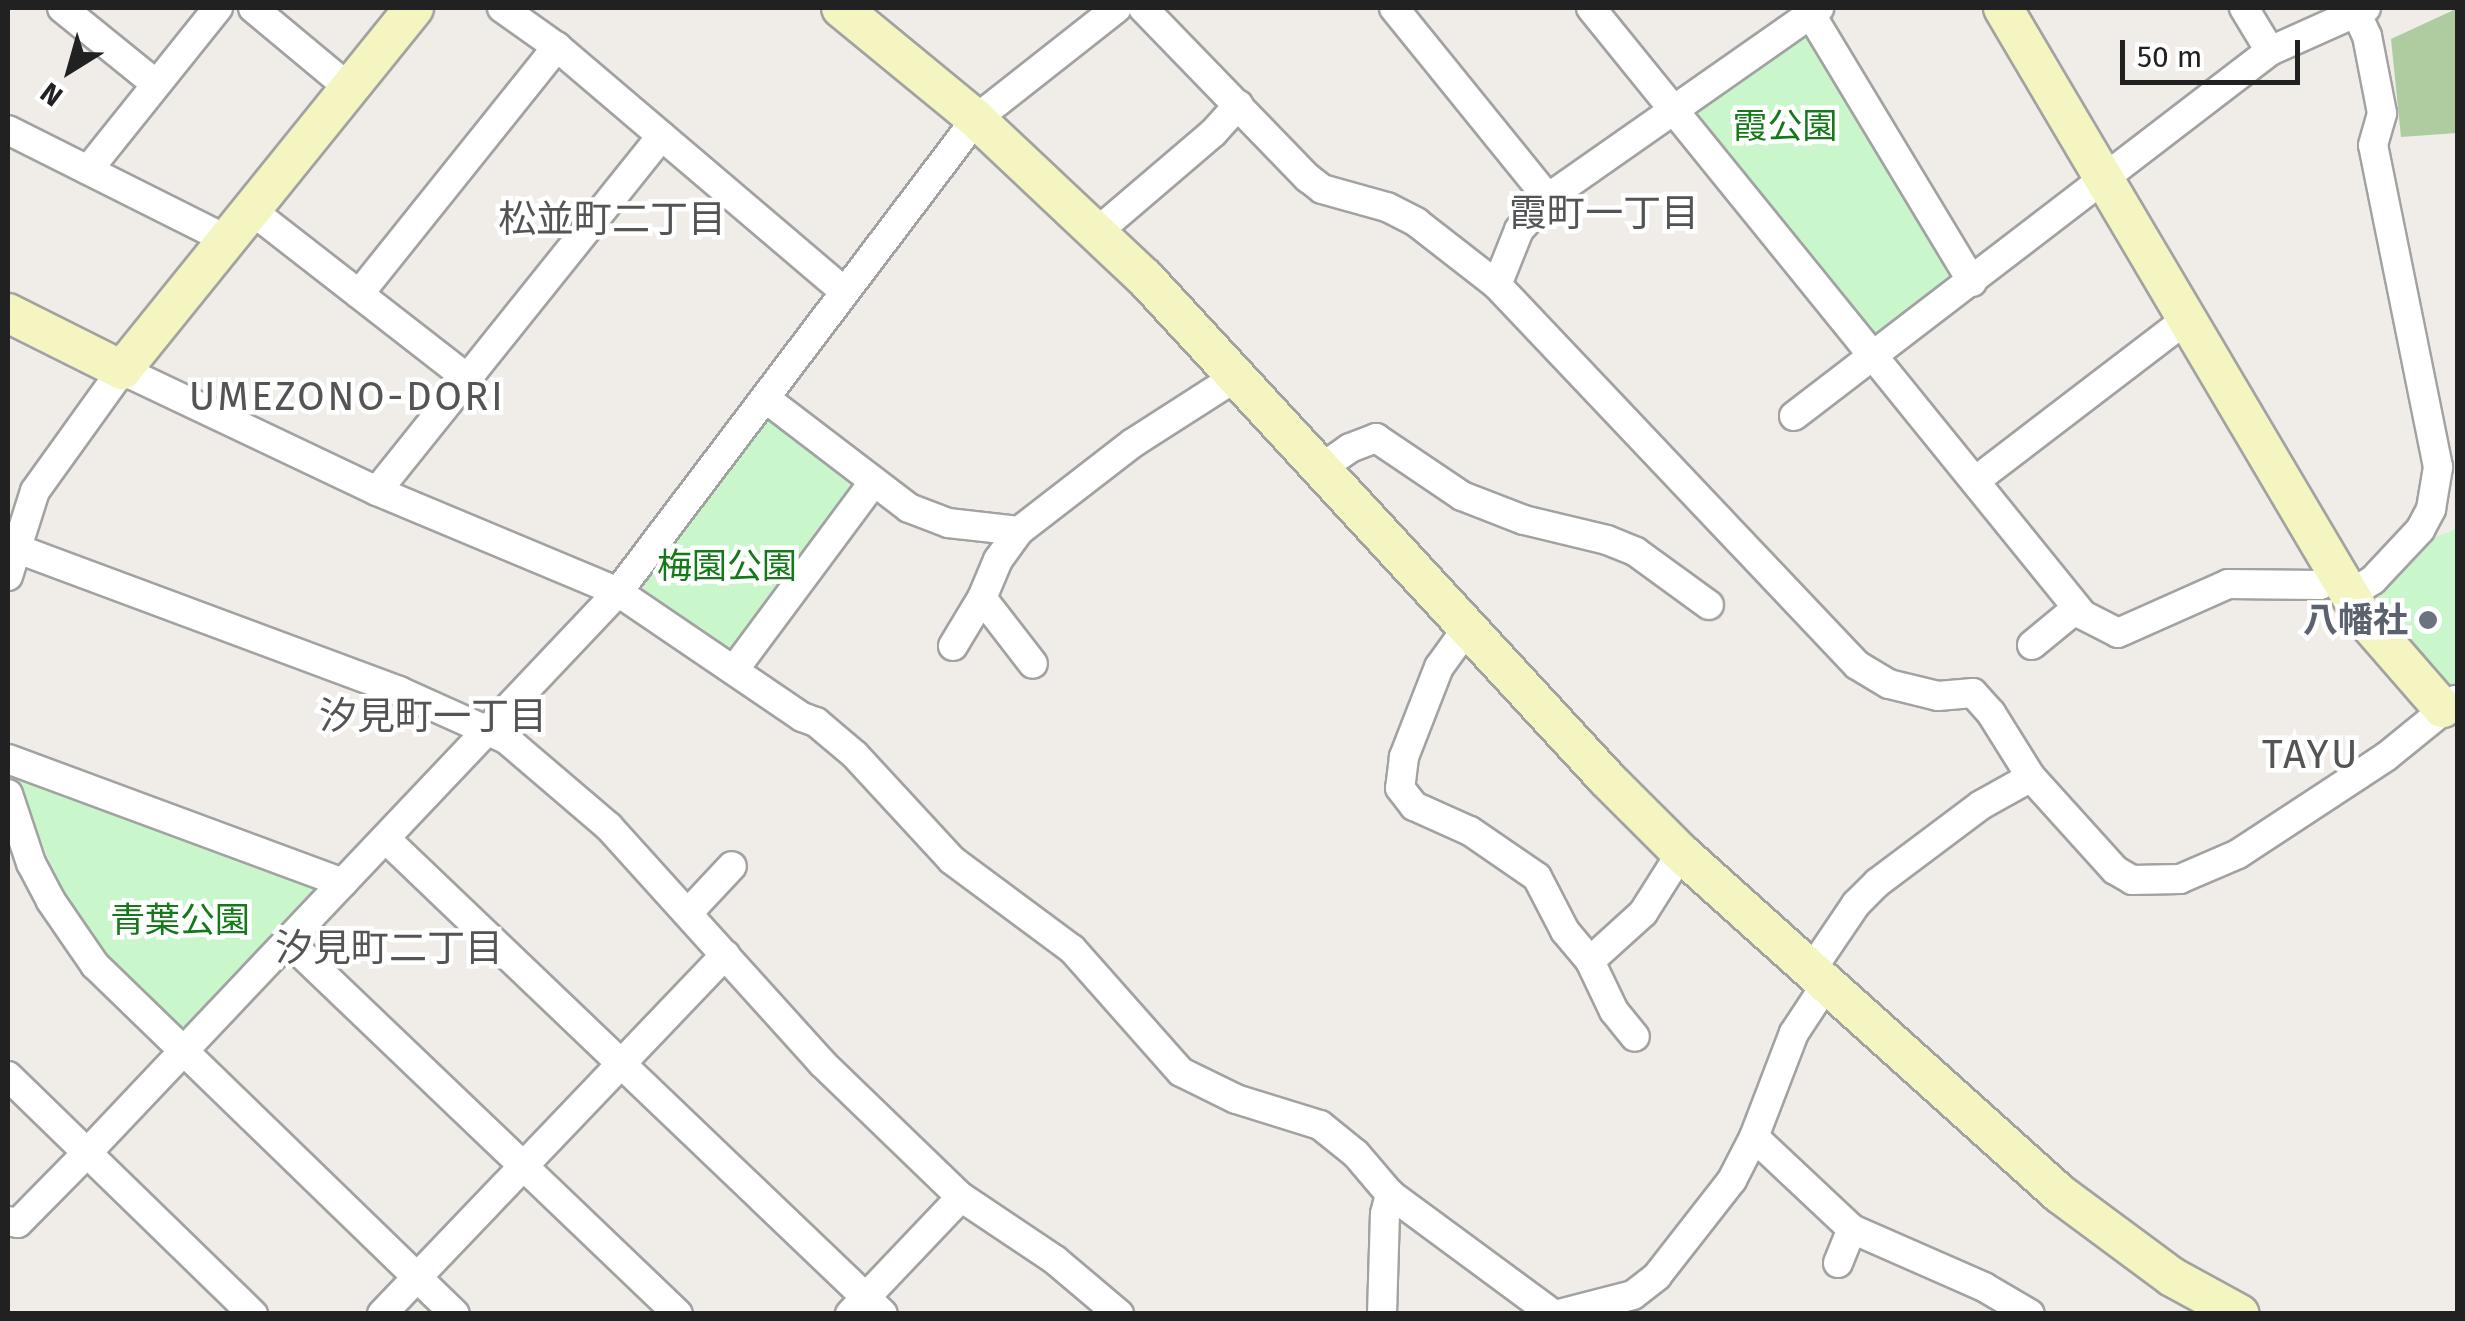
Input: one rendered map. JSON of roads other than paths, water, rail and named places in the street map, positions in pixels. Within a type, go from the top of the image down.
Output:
[{"type":"street","points":[[62,8],[156,84]]},
{"type":"street","points":[[88,170],[218,8]]},
{"type":"street","points":[[253,8],[349,88]]},
{"type":"street","points":[[8,576],[35,491],[122,370],[414,8]]},
{"type":"street","points":[[502,8],[557,47],[844,291]]},
{"type":"street","points":[[841,8],[976,119],[1096,232],[1238,375],[1681,853],[2060,1194],[2172,1276],[2240,1314]]},
{"type":"street","points":[[8,1221],[18,1223],[86,1154],[618,592],[976,119],[1117,8]]},
{"type":"street","points":[[1143,8],[1322,189],[1388,207],[1416,222],[1497,285],[1857,665],[1889,684],[1938,696],[1973,693],[1991,713],[2031,777],[2115,870],[2132,880],[2180,879],[2238,854],[2386,756],[2450,704],[2380,643],[2003,8]]},
{"type":"street","points":[[1394,8],[1548,198]]},
{"type":"street","points":[[1590,8],[1673,111],[1875,357],[1976,481],[2077,608],[2118,633],[2228,584],[2344,585],[2373,580],[2420,530],[2431,509],[2438,468],[2373,145],[2382,113],[2361,10],[2270,51],[1875,357],[1794,416]]},
{"type":"street","points":[[2244,8],[2270,51]]},
{"type":"street","points":[[1497,285],[1520,230],[1548,198],[1813,9],[1972,282]]},
{"type":"street","points":[[359,294],[557,47]]},
{"type":"street","points":[[1096,232],[1214,133],[1238,105]]},
{"type":"street","points":[[8,130],[228,240]]},
{"type":"street","points":[[378,491],[661,136]]},
{"type":"street","points":[[251,210],[467,378]]},
{"type":"street","points":[[8,314],[378,491],[618,592],[816,722],[855,755],[952,860],[1072,949],[1182,1072],[1236,1099],[1320,1125],[1356,1154],[1390,1194],[1556,1314],[1614,1308],[1657,1276],[1732,1180],[1754,1138],[1817,979],[1856,904],[1982,805],[2031,777]]},
{"type":"street","points":[[1976,481],[2188,318]]},
{"type":"street","points":[[953,646],[982,598],[998,560],[1019,531],[1133,443],[1238,375]]},
{"type":"street","points":[[765,398],[873,482],[930,519],[973,528],[1019,531]]},
{"type":"street","points":[[1323,467],[1350,448],[1376,438],[1462,496],[1524,520],[1608,540],[1636,552],[1709,606]]},
{"type":"street","points":[[734,670],[873,482]]},
{"type":"street","points":[[15,548],[490,729],[609,827],[822,1063],[961,1198],[1055,1260],[1120,1314]]},
{"type":"street","points":[[982,598],[1032,664]]},
{"type":"street","points":[[2032,645],[2077,608]]},
{"type":"street","points":[[1468,627],[1440,667],[1404,758],[1400,788],[1414,806],[1470,831],[1538,877],[1564,931],[1590,961],[1614,1011],[1635,1037]]},
{"type":"street","points":[[8,759],[344,883]]},
{"type":"street","points":[[8,794],[32,862],[70,930],[124,996],[456,1314]]},
{"type":"street","points":[[386,839],[866,1309],[961,1198]]},
{"type":"street","points":[[1590,961],[1644,914],[1681,853]]},
{"type":"street","points":[[688,913],[732,866]]},
{"type":"street","points":[[289,942],[678,1314]]},
{"type":"street","points":[[382,1314],[725,955]]},
{"type":"street","points":[[8,1076],[253,1314]]},
{"type":"street","points":[[1754,1138],[1852,1229],[1984,1286],[2030,1314]]},
{"type":"street","points":[[1382,1314],[1385,1214],[1390,1194]]},
{"type":"street","points":[[1838,1262],[1852,1229]]},
{"type":"place","name":"八幡社","points":[[2428,620]]},
{"type":"district","name":"霞町一丁目","points":[[1604,214]]},
{"type":"district","name":"松並町二丁目","points":[[612,220]]},
{"type":"district","name":"UMEZONO-DORI","points":[[347,397]]},
{"type":"district","name":"汐見町一丁目","points":[[433,717]]},
{"type":"district","name":"TAYU","points":[[2311,755]]},
{"type":"district","name":"汐見町二丁目","points":[[389,949]]},
{"type":"park label","name":"霞公園","points":[[1785,126]]},
{"type":"park label","name":"梅園公園","points":[[727,566]]},
{"type":"park label","name":"青葉公園","points":[[180,920]]}]
